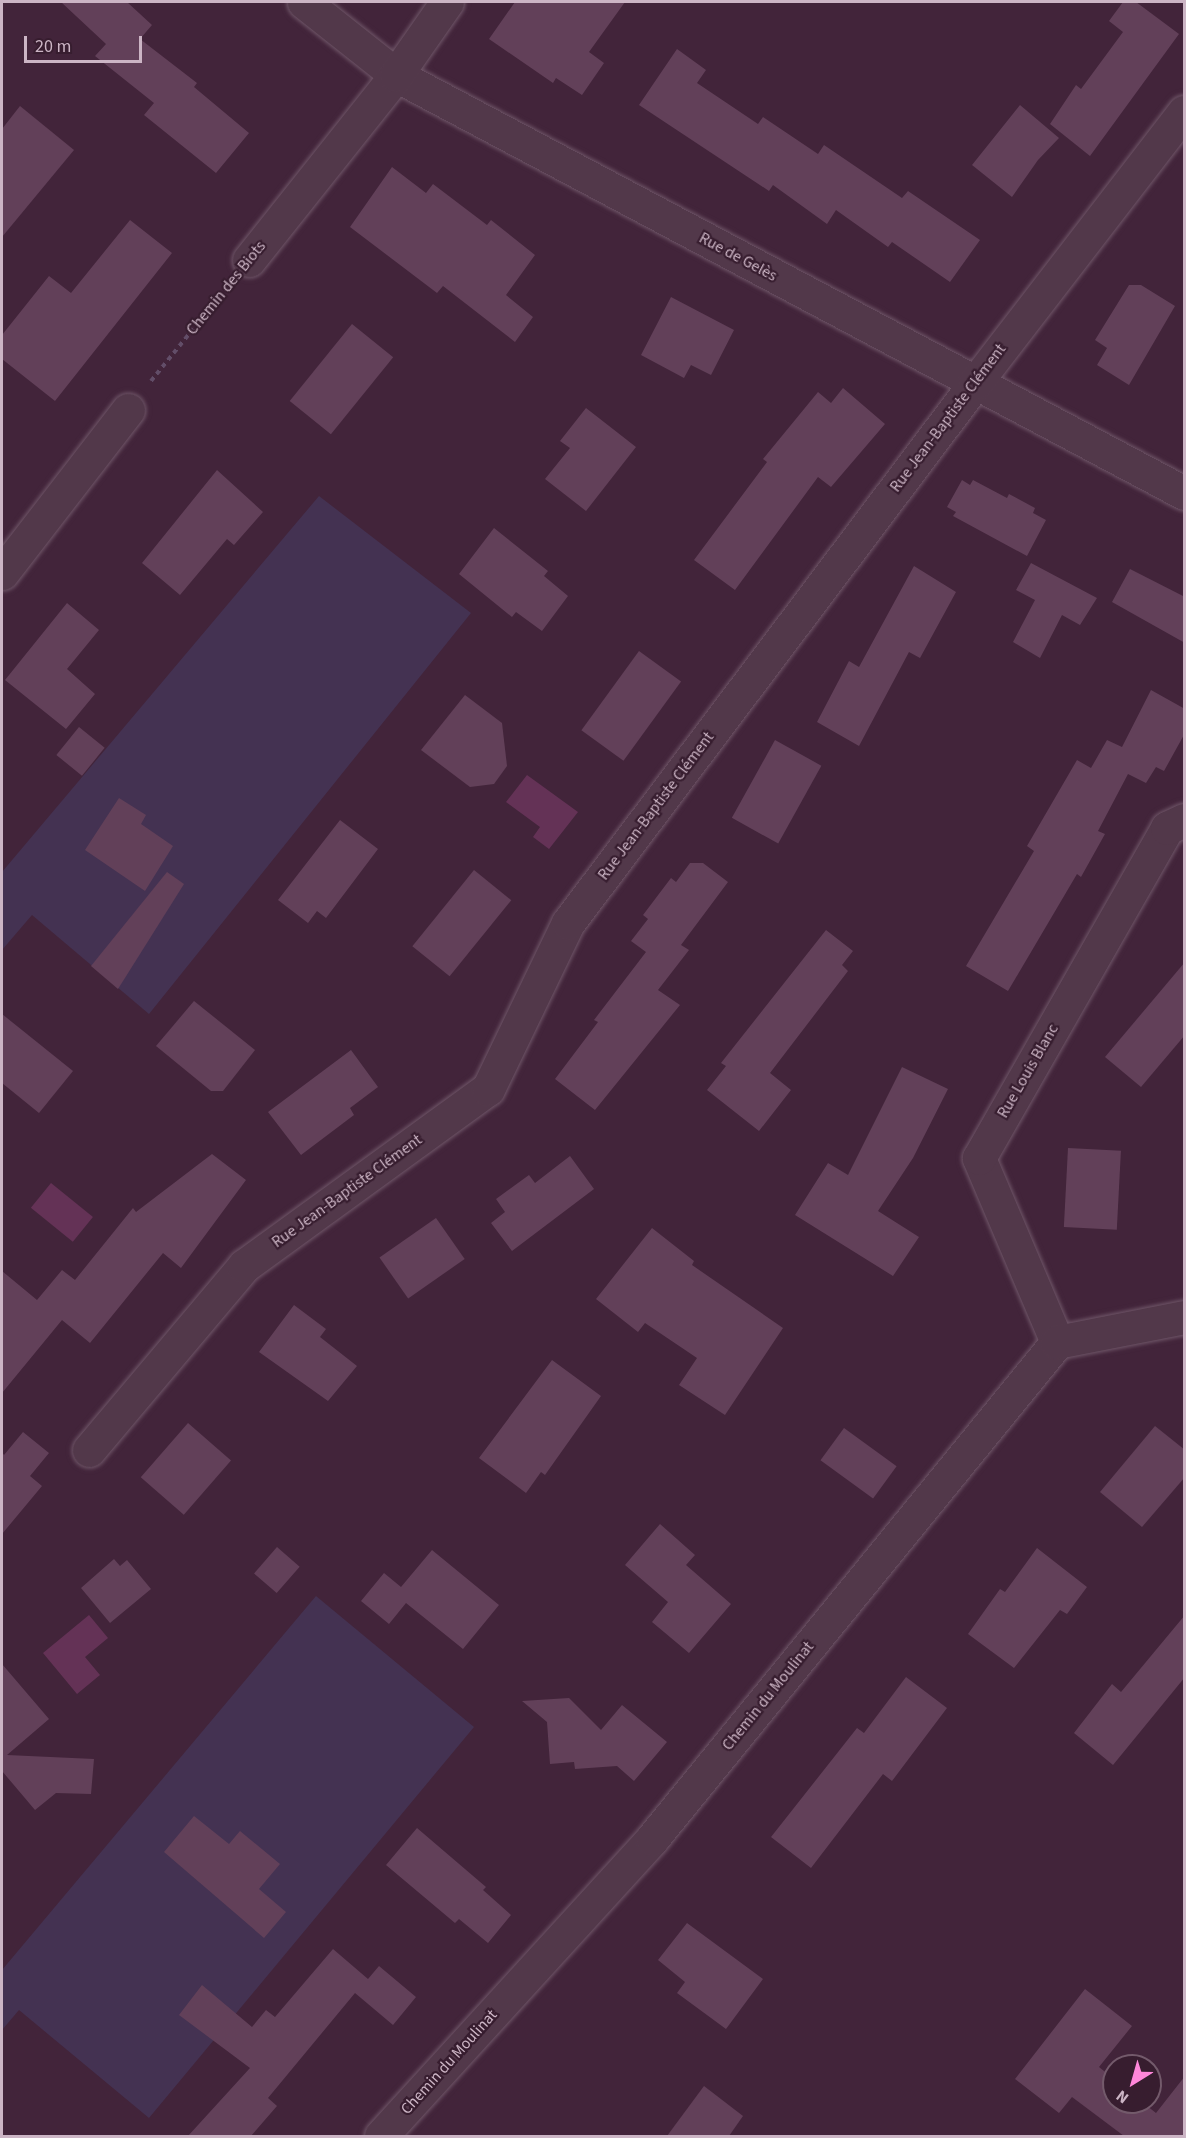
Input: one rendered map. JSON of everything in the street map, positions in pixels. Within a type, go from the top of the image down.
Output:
[{"type":"street","name":"Rue de Gelès","points":[[303,2],[396,75],[1185,493]]},
{"type":"street","name":"Chemin des Biots","points":[[249,260],[396,75],[447,2]]},
{"type":"street","name":"Rue Jean-Baptiste Clément","points":[[89,1450],[244,1266],[488,1089],[568,923],[975,382],[1185,112]]},
{"type":"street","points":[[2,573],[128,410]]},
{"type":"street","name":"Rue Louis Blanc","points":[[1057,1342],[979,1158],[1167,828],[1185,820]]},
{"type":"street","points":[[1057,1342],[1185,1317]]},
{"type":"street","name":"Chemin du Moulinat","points":[[381,2136],[652,1839],[1057,1342]]},
{"type":"path","name":"Chemin des Biots","points":[[128,410],[249,260]]},
{"type":"shaded area","points":[[319,496],[471,613],[149,1014],[32,915],[2,950],[2,872]]},
{"type":"shaded area","points":[[527,775],[578,812],[549,849],[533,837],[540,827],[506,802]]},
{"type":"shaded area","points":[[51,1183],[93,1217],[73,1242],[31,1208]]},
{"type":"shaded area","points":[[316,1596],[474,1727],[149,2118],[19,2010],[2,2030],[2,1970]]},
{"type":"shaded area","points":[[89,1615],[108,1638],[85,1657],[100,1675],[77,1694],[43,1653]]},
{"type":"building","points":[[61,2],[127,2],[152,25],[140,39],[197,83],[194,87],[249,133],[216,173],[144,115],[154,103],[95,56],[106,44]]},
{"type":"building","points":[[515,2],[625,2],[589,52],[604,63],[582,95],[556,78],[553,83],[489,39]]},
{"type":"building","points":[[1123,2],[1136,2],[1179,34],[1090,156],[1050,124],[1076,85],[1081,89],[1123,32],[1109,21]]},
{"type":"building","points":[[677,49],[706,70],[697,83],[758,124],[763,117],[818,154],[824,145],[902,198],[908,191],[980,240],[950,282],[892,242],[888,247],[836,210],[827,224],[773,185],[769,191],[639,105]]},
{"type":"building","points":[[1020,105],[1059,138],[1038,160],[1012,197],[972,165]]},
{"type":"building","points":[[20,106],[74,150],[2,237],[2,129]]},
{"type":"building","points":[[392,167],[426,193],[433,184],[487,225],[491,220],[535,255],[506,295],[533,317],[515,342],[443,286],[437,293],[350,227]]},
{"type":"building","points":[[130,220],[172,253],[55,401],[2,359],[2,335],[49,276],[71,293]]},
{"type":"building","points":[[1129,285],[1141,285],[1175,306],[1129,385],[1097,365],[1107,348],[1095,340]]},
{"type":"building","points":[[671,297],[734,330],[711,375],[691,365],[684,378],[641,355]]},
{"type":"building","points":[[352,324],[393,357],[331,434],[290,401]]},
{"type":"building","points":[[843,388],[885,424],[831,487],[818,477],[735,590],[694,560],[767,462],[763,459],[818,392],[831,403]]},
{"type":"building","points":[[586,408],[636,447],[586,511],[545,479],[570,448],[560,441]]},
{"type":"building","points":[[217,470],[263,512],[234,545],[227,539],[180,595],[142,563]]},
{"type":"building","points":[[962,480],[970,485],[973,480],[1007,498],[1009,494],[1035,508],[1033,513],[1046,520],[1027,556],[953,516],[956,512],[947,507]]},
{"type":"building","points":[[494,528],[548,571],[544,576],[568,596],[542,631],[516,612],[512,617],[459,574]]},
{"type":"building","points":[[1031,563],[1097,598],[1080,625],[1062,615],[1040,658],[1013,642],[1035,600],[1016,590]]},
{"type":"building","points":[[914,566],[956,592],[920,658],[909,652],[859,746],[817,722],[849,661],[859,667]]},
{"type":"building","points":[[1130,569],[1185,597],[1185,643],[1112,602]]},
{"type":"building","points":[[67,603],[99,630],[67,669],[95,694],[66,729],[5,680]]},
{"type":"building","points":[[639,651],[681,682],[623,761],[581,730]]},
{"type":"building","points":[[1151,690],[1185,709],[1185,733],[1164,771],[1156,767],[1146,783],[1128,774],[1098,831],[1105,834],[1081,877],[1077,874],[1008,991],[966,966],[1034,851],[1027,846],[1077,760],[1091,768],[1107,740],[1122,747]]},
{"type":"building","points":[[465,695],[502,723],[507,766],[494,784],[470,787],[421,750]]},
{"type":"building","points":[[79,727],[105,748],[82,776],[56,755]]},
{"type":"building","points":[[775,740],[821,766],[778,844],[732,818]]},
{"type":"building","points":[[119,798],[146,815],[141,824],[173,846],[145,891],[85,850]]},
{"type":"building","points":[[340,820],[378,849],[326,918],[317,911],[308,923],[278,900]]},
{"type":"building","points":[[690,863],[703,863],[728,882],[681,945],[689,950],[658,990],[680,1005],[595,1110],[555,1079],[598,1022],[594,1020],[646,952],[631,941],[648,919],[643,915],[671,878],[676,882]]},
{"type":"building","points":[[474,870],[511,900],[450,976],[412,946]]},
{"type":"building","points":[[167,872],[184,884],[118,989],[91,966]]},
{"type":"building","points":[[826,930],[853,951],[842,965],[848,971],[770,1073],[791,1090],[759,1131],[707,1090],[726,1066],[721,1063]]},
{"type":"building","points":[[1185,962],[1185,1035],[1141,1087],[1105,1057]]},
{"type":"building","points":[[194,1001],[255,1050],[223,1091],[211,1091],[156,1046]]},
{"type":"building","points":[[2,1014],[73,1071],[39,1113],[2,1083]]},
{"type":"building","points":[[351,1050],[378,1087],[350,1108],[354,1115],[301,1155],[268,1112]]},
{"type":"building","points":[[902,1067],[948,1089],[913,1158],[878,1211],[919,1237],[893,1276],[795,1215],[828,1163],[848,1175]]},
{"type":"building","points":[[1068,1148],[1121,1151],[1117,1230],[1064,1227]]},
{"type":"building","points":[[212,1154],[246,1180],[181,1268],[163,1253],[90,1343],[62,1320],[2,1393],[2,1271],[37,1300],[62,1270],[75,1280],[133,1208],[136,1212]]},
{"type":"building","points":[[570,1156],[594,1189],[512,1251],[491,1223],[505,1212],[496,1199],[529,1175],[535,1183]]},
{"type":"building","points":[[436,1218],[465,1259],[408,1299],[379,1258]]},
{"type":"building","points":[[652,1228],[694,1261],[692,1265],[783,1328],[725,1415],[679,1385],[697,1358],[645,1323],[638,1332],[596,1299]]},
{"type":"building","points":[[294,1305],[326,1329],[320,1337],[357,1366],[328,1401],[259,1352]]},
{"type":"building","points":[[552,1360],[601,1396],[545,1475],[541,1472],[526,1493],[479,1458]]},
{"type":"building","points":[[188,1423],[231,1460],[184,1515],[141,1477]]},
{"type":"building","points":[[1155,1426],[1185,1450],[1185,1477],[1142,1527],[1100,1492]]},
{"type":"building","points":[[844,1428],[897,1466],[873,1499],[820,1460]]},
{"type":"building","points":[[23,1432],[49,1453],[30,1476],[42,1486],[2,1534],[2,1452],[4,1455]]},
{"type":"building","points":[[660,1524],[695,1555],[686,1565],[731,1604],[689,1653],[652,1622],[668,1602],[625,1565]]},
{"type":"building","points":[[277,1547],[300,1567],[277,1593],[254,1573]]},
{"type":"building","points":[[1037,1548],[1087,1587],[1067,1614],[1060,1610],[1014,1668],[968,1634],[1000,1589],[1005,1592]]},
{"type":"building","points":[[432,1550],[499,1605],[463,1649],[406,1603],[389,1624],[361,1601],[384,1573],[401,1587]]},
{"type":"building","points":[[114,1559],[120,1566],[127,1560],[151,1589],[110,1623],[81,1588]]},
{"type":"building","points":[[1185,1615],[1185,1677],[1113,1765],[1074,1733],[1112,1684],[1121,1692]]},
{"type":"building","points":[[2,1664],[49,1719],[7,1755],[94,1759],[91,1794],[56,1793],[35,1810],[2,1771]]},
{"type":"building","points":[[906,1677],[947,1708],[892,1781],[883,1774],[811,1868],[771,1837],[857,1728],[864,1733]]},
{"type":"building","points":[[569,1698],[601,1730],[622,1705],[667,1742],[634,1781],[617,1766],[575,1769],[574,1762],[550,1764],[547,1722],[522,1701]]},
{"type":"building","points":[[194,1816],[229,1844],[240,1831],[280,1864],[259,1889],[286,1912],[264,1938],[164,1852]]},
{"type":"building","points":[[417,1828],[486,1887],[483,1890],[511,1915],[488,1943],[459,1919],[455,1923],[386,1865]]},
{"type":"building","points":[[687,1923],[763,1979],[726,2029],[677,1993],[685,1982],[658,1960]]},
{"type":"building","points":[[333,1949],[368,1979],[379,1966],[416,1997],[393,2025],[355,1993],[268,2098],[277,2106],[251,2136],[188,2136],[250,2068],[179,2015],[202,1985],[252,2027],[266,2010],[275,2017]]},
{"type":"building","points":[[1085,1989],[1132,2026],[1109,2054],[1102,2054],[1102,2063],[1099,2067],[1102,2069],[1102,2114],[1162,2114],[1162,2105],[1185,2076],[1185,2136],[1124,2136],[1072,2097],[1059,2113],[1015,2079]]},
{"type":"building","points":[[704,2086],[743,2116],[729,2136],[667,2136]]}]
